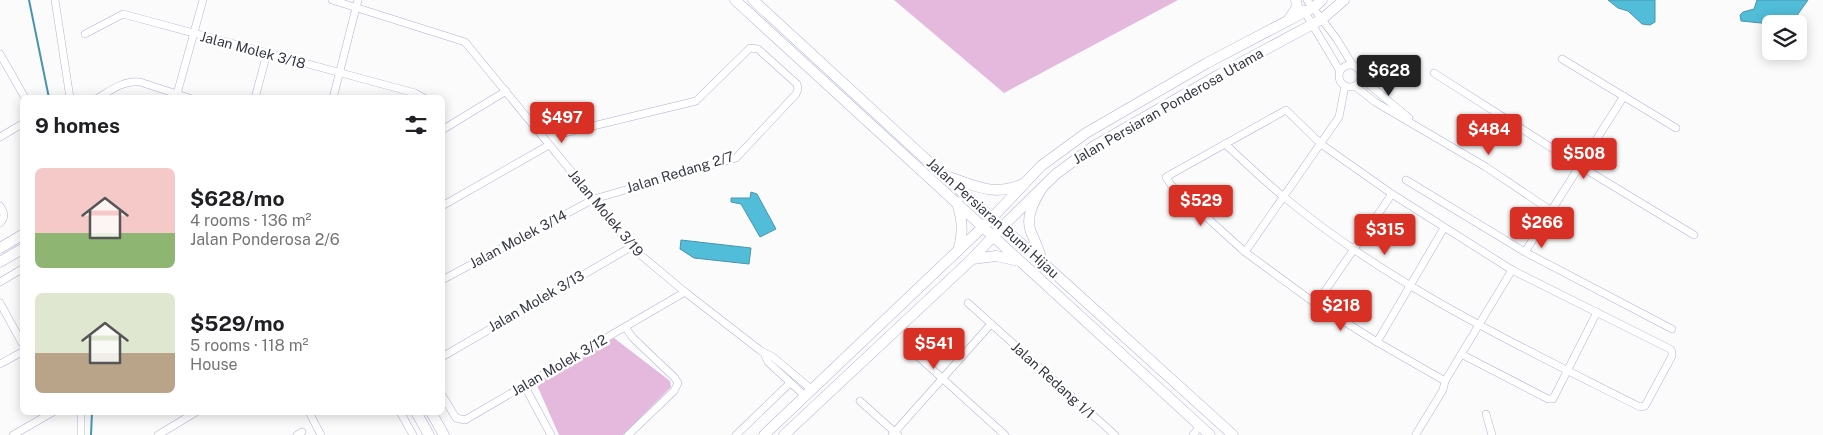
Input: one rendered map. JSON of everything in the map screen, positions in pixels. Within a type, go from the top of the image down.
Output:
[{"type":"main road","name":"Jalan Persiaran Bumi Hijau","points":[[735,0],[1210,435]]},
{"type":"main road","name":"Jalan Persiaran Bumi Hijau","points":[[753,0],[943,175],[1042,262],[1232,435]]},
{"type":"main road","points":[[1288,20],[1297,7],[1296,0]]},
{"type":"main road","name":"Jalan Persiaran Ponderosa Utama","points":[[764,435],[984,227],[1041,166],[1086,133],[1322,0]]},
{"type":"main road","name":"Jalan Persiaran Ponderosa Utama","points":[[784,435],[972,259],[1002,227],[1068,164],[1094,146],[1220,74],[1313,24],[1344,0]]},
{"type":"main road","points":[[789,51],[798,42]]},
{"type":"main road","points":[[943,175],[996,191],[1013,189],[1025,183]]},
{"type":"main road","points":[[1042,188],[1030,211],[1030,230],[1040,251],[1042,262]]},
{"type":"main road","points":[[956,202],[960,212],[963,234],[958,252]]},
{"type":"main road","points":[[0,248],[20,236]]},
{"type":"main road","points":[[0,262],[20,250]]},
{"type":"main road","points":[[972,259],[996,256],[1023,262]]},
{"type":"main road","points":[[1179,386],[1204,416],[1200,426]]},
{"type":"main road","points":[[418,415],[429,435]]},
{"type":"main road","points":[[433,415],[444,435]]},
{"type":"main road","points":[[1200,426],[1209,421],[1232,435]]},
{"type":"street","points":[[55,0],[70,95]]},
{"type":"street","points":[[177,94],[203,0]]},
{"type":"street","name":"Jalan Molek 3/19","points":[[332,0],[358,4],[465,42],[631,247],[685,292],[764,353],[773,357],[808,393]]},
{"type":"street","points":[[1296,0],[1309,6],[1322,18],[1352,64],[1359,69],[1361,78],[1387,98],[1414,124]]},
{"type":"street","points":[[334,95],[358,4]]},
{"type":"street","points":[[1309,6],[1313,24],[1340,71]]},
{"type":"street","name":"Jalan Molek 3/18","points":[[85,34],[123,14],[419,95]]},
{"type":"street","points":[[1324,44],[1336,38]]},
{"type":"street","name":"Jalan Redang 2/7","points":[[560,134],[696,101],[750,48],[758,49],[798,84],[796,94],[736,158],[594,199]]},
{"type":"street","points":[[256,95],[267,53]]},
{"type":"street","points":[[0,54],[23,95]]},
{"type":"street","points":[[1562,59],[1676,128]]},
{"type":"street","points":[[1245,252],[1339,117],[1345,86],[1339,78],[1340,71],[1344,66],[1352,64]]},
{"type":"street","points":[[1434,73],[1580,166],[1694,235]]},
{"type":"street","points":[[1355,86],[1361,78]]},
{"type":"street","points":[[103,95],[124,83],[132,81],[180,95]]},
{"type":"street","points":[[1345,86],[1355,86],[1381,105],[1486,167],[1550,210]]},
{"type":"street","points":[[1369,97],[1375,89]]},
{"type":"street","points":[[445,128],[506,91]]},
{"type":"street","points":[[1525,252],[1624,96]]},
{"type":"street","points":[[1381,105],[1387,98]]},
{"type":"street","points":[[1225,144],[1284,198],[1354,249],[1410,285],[1478,326],[1640,407],[1647,404],[1672,356],[1672,352],[1670,349],[1512,270],[1444,228],[1321,144],[1286,110],[1225,144],[1166,177],[1171,185],[1245,252],[1316,304],[1445,381]]},
{"type":"street","points":[[0,137],[20,125]]},
{"type":"street","points":[[445,204],[549,145]]},
{"type":"street","points":[[1406,180],[1525,252],[1672,329]]},
{"type":"street","points":[[1316,304],[1392,194]]},
{"type":"street","name":"Jalan Molek 3/14","points":[[445,278],[594,199]]},
{"type":"street","points":[[0,206],[4,216],[0,223]]},
{"type":"street","points":[[1377,342],[1444,228]]},
{"type":"street","name":"Jalan Molek 3/13","points":[[445,355],[631,247]]},
{"type":"street","points":[[0,282],[20,270]]},
{"type":"street","points":[[1416,434],[1443,390],[1445,381],[1512,270]]},
{"type":"street","name":"Jalan Molek 3/12","points":[[445,400],[456,418],[465,420],[685,292]]},
{"type":"street","points":[[0,303],[20,339]]},
{"type":"street","name":"Jalan Redang 1/1","points":[[968,303],[1115,435]]},
{"type":"street","points":[[1462,354],[1553,399],[1597,312]]},
{"type":"street","points":[[860,401],[895,434],[991,324]]},
{"type":"street","points":[[625,327],[633,338],[675,378],[678,384],[628,435]]},
{"type":"street","points":[[912,351],[1005,435]]},
{"type":"street","points":[[0,364],[20,353]]},
{"type":"street","name":"Jalan Molek 3/19","points":[[764,353],[768,362],[790,383],[808,393]]},
{"type":"street","points":[[736,435],[790,383]]},
{"type":"street","points":[[524,385],[550,435]]},
{"type":"street","points":[[1486,414],[1492,435]]},
{"type":"street","points":[[13,435],[48,415]]},
{"type":"street","points":[[81,415],[81,435]]},
{"type":"street","points":[[158,435],[191,415]]},
{"type":"street","points":[[311,415],[321,435]]},
{"type":"street","points":[[402,415],[412,435]]},
{"type":"street","points":[[1193,435],[1200,426]]},
{"type":"shaded area","points":[[894,0],[1178,0],[1004,93]]},
{"type":"shaded area","points":[[614,338],[670,381],[671,387],[623,435],[559,435],[536,383]]},
{"type":"water","points":[[1608,0],[1655,0],[1655,22],[1650,25],[1642,24],[1628,11],[1618,8]]},
{"type":"water","points":[[1757,0],[1808,0],[1797,15],[1762,15],[1762,23],[1741,21],[1740,15],[1743,12],[1754,9]]},
{"type":"water","points":[[751,192],[757,194],[776,229],[760,237],[741,204],[731,202],[731,198],[750,198]]},
{"type":"water","points":[[681,240],[751,248],[749,264],[694,258],[680,249]]},
{"type":"waterway","points":[[29,0],[48,95]]},
{"type":"waterway","points":[[91,435],[92,415]]}]
